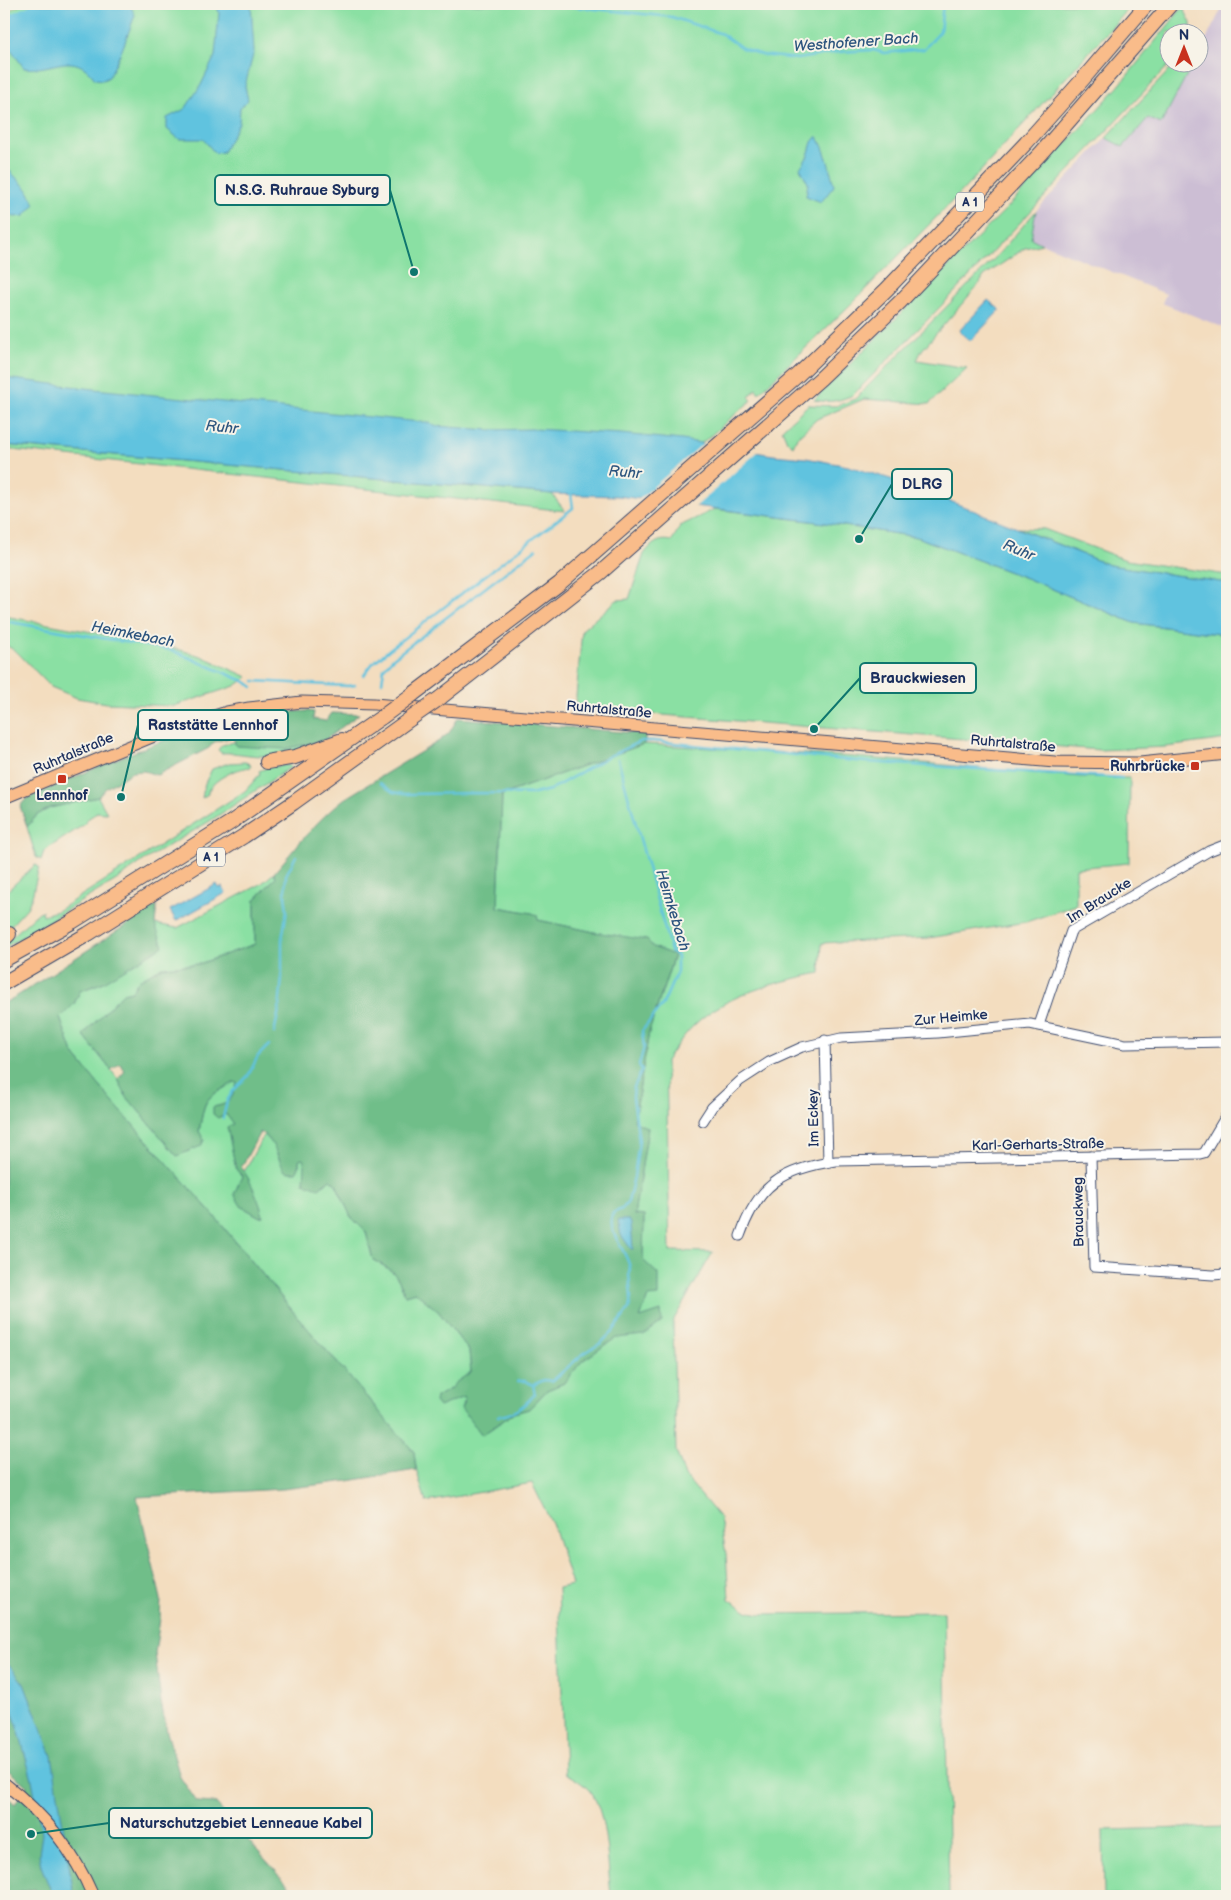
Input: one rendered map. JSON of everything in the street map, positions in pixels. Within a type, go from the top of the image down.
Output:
[{"type":"highway","name":"A 1","points":[[4,960],[72,922],[230,823],[362,732],[559,584],[798,374],[887,290],[1013,157],[1147,4]]},
{"type":"highway","name":"A 1","points":[[4,983],[88,934],[293,803],[440,698],[600,573],[821,378],[900,302],[1041,154],[1170,4]]},
{"type":"highway","points":[[267,762],[295,757],[362,732]]},
{"type":"main road","name":"Ruhrtalstraße","points":[[4,798],[185,724],[249,708],[302,702],[374,704],[1055,762],[1140,764],[1227,754]]},
{"type":"main road","points":[[4,1784],[31,1806],[58,1836],[76,1862],[93,1896]]},
{"type":"street","name":"Im Braucke","points":[[1040,1026],[1071,931],[1209,851],[1227,844]]},
{"type":"street","name":"Zur Heimke","points":[[703,1122],[712,1107],[752,1072],[789,1052],[826,1040],[938,1033],[1019,1024],[1040,1026],[1125,1044],[1227,1042]]},
{"type":"street","name":"Im Eckey","points":[[740,1236],[755,1203],[766,1190],[788,1173],[828,1162],[826,1040]]},
{"type":"street","name":"Karl-Gerharts-Straße","points":[[828,1162],[1200,1154],[1204,1153],[1227,1114]]},
{"type":"street","name":"Brauckweg","points":[[1091,1156],[1094,1267],[1213,1276],[1227,1272]]},
{"type":"shaded area","points":[[1222,8],[1227,10],[1227,329],[1162,303],[1166,294],[1031,239],[1036,211],[1106,138],[1123,147],[1148,118],[1161,123],[1188,72],[1208,72],[1208,35]]},
{"type":"green space","points":[[22,4],[1133,4],[968,185],[851,304],[759,393],[756,389],[749,397],[752,400],[681,461],[4,395],[4,13]]},
{"type":"green space","points":[[1183,7],[1190,22],[1171,22]]},
{"type":"green space","points":[[1158,38],[1158,72],[1162,72],[947,300],[853,395],[834,401],[814,400],[1008,207],[1118,87]]},
{"type":"green space","points":[[1168,72],[1188,72],[1161,124],[1148,118],[1123,147],[1106,138]]},
{"type":"green space","points":[[1036,211],[1031,238],[1042,244],[1025,248],[984,276],[922,350],[917,360],[967,368],[929,404],[864,399],[817,419],[797,437],[793,446],[787,441],[782,429],[808,405],[836,406],[855,399],[994,259]]},
{"type":"green space","points":[[4,445],[552,494],[565,511],[4,449]]},
{"type":"green space","points":[[715,509],[917,537],[1026,578],[1134,623],[1227,635],[1227,739],[1166,747],[1100,750],[575,708],[582,630],[617,600],[629,599],[644,554],[650,547],[659,541],[672,541],[680,526]]},
{"type":"green space","points":[[1018,528],[1044,529],[1126,560],[1227,575],[1227,583],[1109,565]]},
{"type":"green space","points":[[4,616],[163,645],[201,656],[248,677],[235,686],[174,706],[107,703],[77,698],[51,687],[17,652],[4,644]]},
{"type":"green space","points":[[314,712],[313,719],[326,721],[332,713],[359,714],[325,740],[285,749],[236,746],[233,737],[214,742],[209,748],[157,775],[144,771],[132,772],[106,788],[98,797],[50,808],[37,815],[27,827],[20,806],[27,798],[139,750],[196,730],[255,715]]},
{"type":"green space","points":[[458,718],[646,734],[644,744],[502,795],[498,907],[532,913],[537,915],[538,920],[594,932],[647,940],[653,947],[674,955],[649,1032],[634,1121],[648,1128],[634,1215],[644,1216],[643,1260],[658,1274],[658,1296],[648,1297],[640,1318],[661,1311],[662,1322],[644,1335],[616,1338],[582,1361],[564,1383],[547,1390],[529,1409],[514,1413],[482,1435],[461,1408],[464,1397],[439,1407],[435,1402],[436,1397],[450,1389],[455,1383],[471,1372],[469,1351],[438,1311],[415,1292],[405,1295],[394,1273],[373,1260],[366,1232],[351,1217],[336,1184],[330,1179],[319,1188],[304,1183],[305,1165],[303,1159],[299,1160],[299,1167],[296,1172],[284,1170],[272,1143],[260,1132],[241,1168],[254,1190],[263,1216],[260,1217],[241,1206],[234,1194],[242,1176],[236,1169],[227,1127],[233,1124],[226,1114],[218,1118],[213,1114],[213,1107],[230,1100],[237,1083],[235,1082],[211,1096],[205,1105],[199,1131],[204,1140],[201,1146],[177,1156],[126,1096],[118,1079],[125,1071],[120,1064],[111,1070],[83,1035],[123,993],[132,991],[139,980],[162,967],[199,964],[255,944],[255,900],[276,877],[274,873],[307,834],[344,799],[439,741],[449,733]]},
{"type":"green space","points":[[325,740],[304,749],[271,756],[221,753],[218,750],[222,745],[235,742],[236,746]]},
{"type":"green space","points":[[644,744],[855,757],[1080,777],[1130,778],[1129,863],[1076,868],[1076,905],[1026,922],[929,938],[822,943],[820,973],[761,988],[732,999],[694,1025],[666,1061],[670,1251],[713,1252],[673,1321],[676,1451],[685,1476],[720,1518],[726,1554],[729,1599],[749,1612],[761,1614],[944,1612],[949,1896],[611,1896],[604,1829],[597,1803],[587,1788],[565,1773],[558,1588],[572,1585],[553,1526],[532,1483],[426,1502],[417,1471],[414,1452],[296,1315],[211,1212],[110,1099],[73,1053],[60,1018],[74,1004],[80,991],[104,982],[155,924],[177,928],[261,884],[274,873],[276,877],[255,900],[255,944],[199,964],[162,967],[139,980],[132,991],[123,993],[83,1035],[118,1079],[126,1096],[177,1156],[201,1145],[203,1140],[199,1131],[203,1111],[211,1096],[235,1082],[237,1083],[230,1100],[213,1107],[227,1116],[233,1124],[228,1127],[236,1169],[242,1176],[241,1206],[260,1217],[261,1209],[244,1172],[264,1134],[272,1143],[284,1170],[299,1167],[299,1160],[303,1159],[305,1165],[324,1185],[330,1179],[336,1184],[351,1217],[366,1232],[373,1260],[394,1273],[405,1295],[415,1292],[438,1311],[469,1351],[471,1372],[450,1389],[436,1397],[457,1399],[464,1396],[465,1399],[462,1403],[482,1435],[514,1413],[529,1409],[547,1390],[564,1383],[582,1361],[616,1337],[644,1334],[640,1318],[648,1297],[643,1260],[644,1216],[634,1215],[648,1128],[634,1122],[649,1032],[674,956],[594,932],[538,920],[532,913],[498,907],[502,795]]},
{"type":"green space","points":[[245,762],[250,764],[251,767],[233,772],[221,778],[211,786],[208,794],[202,798],[205,783],[212,769],[229,763]]},
{"type":"green space","points":[[289,765],[291,767],[210,821],[4,948],[4,944],[39,912],[42,911],[43,915],[57,911],[245,791],[260,774],[259,771],[269,767]]},
{"type":"green space","points":[[98,797],[107,813],[96,812],[86,820],[85,824],[44,851],[41,860],[36,857],[27,827],[37,815],[50,808]]},
{"type":"green space","points":[[36,865],[39,867],[32,897],[27,908],[4,933],[4,894]]},
{"type":"green space","points":[[157,905],[155,924],[163,946],[104,982],[80,991],[74,1004],[60,1018],[73,1053],[110,1099],[211,1212],[296,1315],[414,1452],[416,1470],[283,1489],[137,1497],[161,1599],[155,1653],[167,1732],[180,1777],[197,1802],[215,1803],[298,1896],[38,1896],[35,1889],[4,1896],[4,1794],[15,1804],[27,1786],[4,1767],[4,1003]]},
{"type":"green space","points":[[1227,1827],[1227,1896],[1104,1896],[1103,1830]]},
{"type":"water","points":[[36,4],[130,5],[135,15],[122,50],[109,77],[103,80],[95,79],[87,70],[71,63],[24,68],[10,48],[4,46],[4,18]]},
{"type":"water","points":[[216,4],[251,4],[254,51],[245,86],[248,100],[240,108],[239,123],[223,152],[215,153],[203,139],[179,139],[167,129],[167,118],[185,109],[201,85],[215,56],[219,13]]},
{"type":"water","points":[[817,136],[825,153],[834,186],[821,202],[806,196],[808,183],[800,168],[808,156],[812,142]]},
{"type":"water","points":[[4,165],[27,189],[35,204],[24,216],[14,217],[4,209]]},
{"type":"water","points":[[988,300],[1000,310],[970,341],[959,331]]},
{"type":"water","name":"Ruhr","points":[[4,378],[430,423],[436,426],[489,430],[533,429],[621,434],[682,440],[848,466],[910,485],[1109,565],[1227,583],[1227,635],[1134,623],[1026,578],[917,537],[618,496],[552,494],[4,445]]},
{"type":"water","points":[[217,884],[226,893],[176,921],[170,910]]},
{"type":"water","points":[[618,1220],[629,1220],[631,1223],[633,1249],[631,1249],[621,1235]]},
{"type":"water","points":[[4,1658],[24,1684],[52,1756],[74,1896],[53,1896],[41,1866],[39,1854],[42,1834],[32,1780],[17,1725],[4,1690]]},
{"type":"pier","points":[[706,441],[760,450],[693,509],[637,501]]},
{"type":"waterway","name":"Westhofener Bach","points":[[4,18],[36,4]]},
{"type":"waterway","name":"Westhofener Bach","points":[[566,4],[576,7],[672,17],[722,34],[742,48],[762,55],[798,59],[838,52],[873,50],[884,53],[924,49],[940,32],[943,4]]},
{"type":"waterway","points":[[364,675],[373,663],[391,648],[573,508],[571,493]]},
{"type":"waterway","points":[[382,682],[384,668],[392,659],[536,549]]},
{"type":"waterway","name":"Heimkebach","points":[[4,621],[171,650],[246,682],[253,687]]},
{"type":"waterway","points":[[254,681],[355,685]]},
{"type":"waterway","points":[[612,755],[641,741],[653,741],[866,762],[1122,778]]},
{"type":"waterway","name":"Heimkebach","points":[[380,783],[393,792],[404,794],[534,794],[550,790],[611,755]]},
{"type":"waterway","name":"Heimkebach","points":[[533,1385],[544,1380],[552,1381],[583,1354],[601,1343],[613,1331],[629,1309],[631,1297],[630,1268],[614,1234],[612,1220],[613,1213],[622,1209],[628,1202],[634,1177],[639,1141],[633,1097],[634,1087],[642,1070],[639,1065],[644,1047],[642,1031],[663,1004],[677,972],[677,956],[671,951],[618,759]]},
{"type":"waterway","points":[[274,1033],[279,1010],[282,977],[282,939],[287,910],[285,895],[286,875],[296,856]]},
{"type":"waterway","points":[[223,1118],[227,1101],[233,1091],[248,1076],[258,1056],[269,1045]]},
{"type":"waterway","points":[[498,1416],[509,1414],[519,1409],[535,1394],[533,1385],[525,1381],[518,1381]]},
{"type":"place","name":"N.S.G. Ruhraue Syburg","points":[[414,272]]},
{"type":"place","name":"DLRG","points":[[859,539]]},
{"type":"place","name":"Brauckwiesen","points":[[814,729]]},
{"type":"place","name":"Ruhrbrücke","points":[[1195,766]]},
{"type":"place","name":"Lennhof","points":[[62,779]]},
{"type":"place","name":"Raststätte Lennhof","points":[[121,797]]},
{"type":"place","name":"Naturschutzgebiet Lenneaue Kabel","points":[[31,1834]]}]
